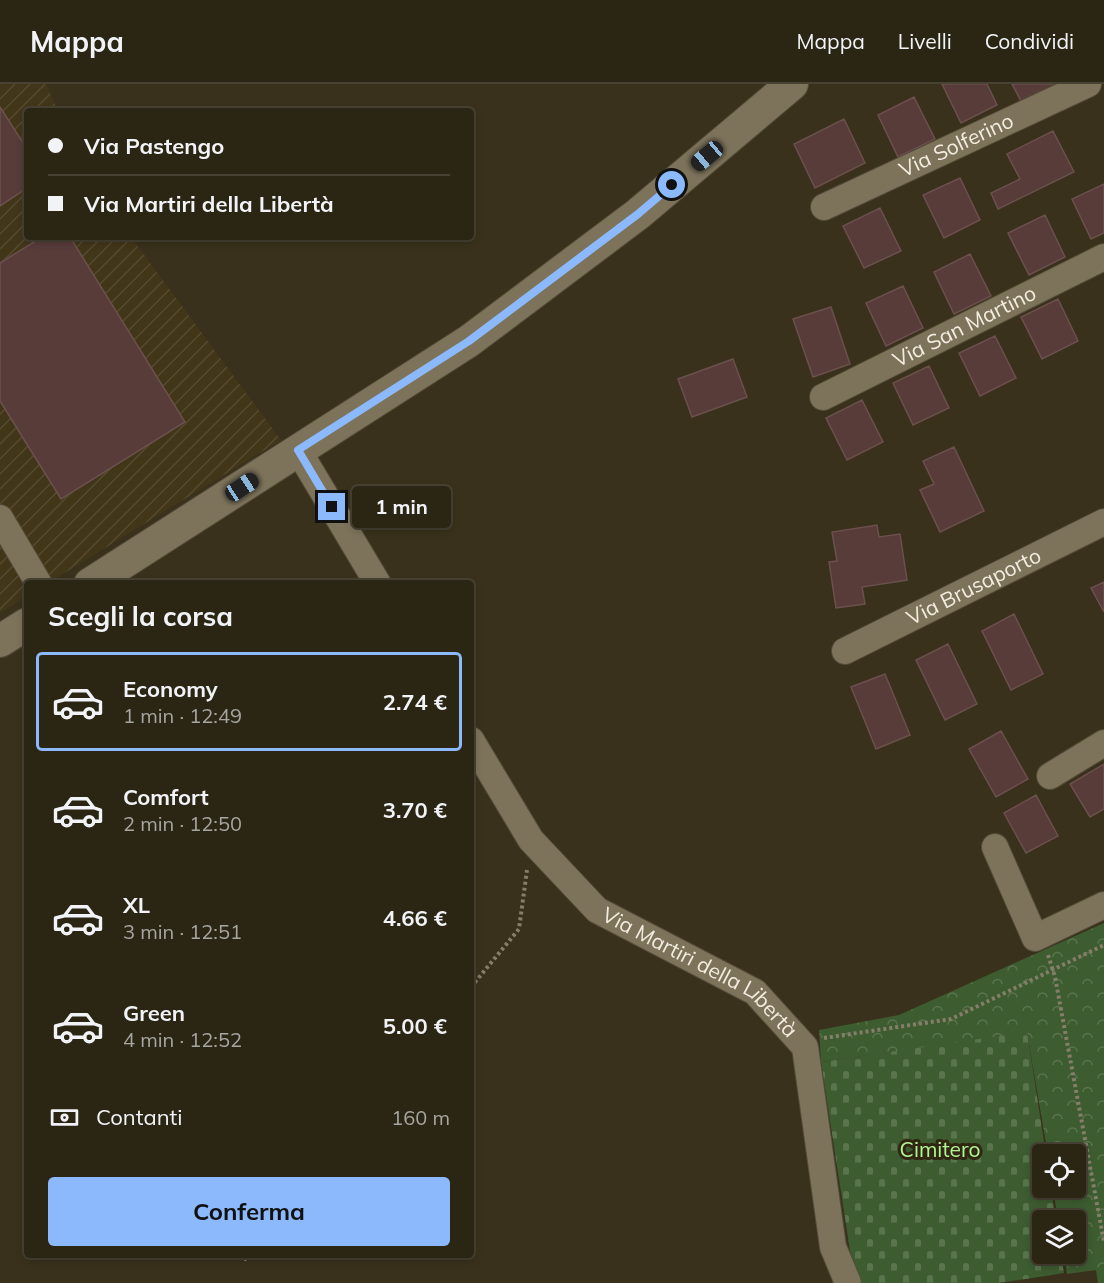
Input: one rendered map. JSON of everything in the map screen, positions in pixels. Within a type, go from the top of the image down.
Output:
[{"type":"street","points":[[96,580],[469,341],[638,214],[792,84]]},
{"type":"street","name":"Via Solferino","points":[[824,207],[1088,84]]},
{"type":"street","name":"Via San Martino","points":[[823,397],[1104,257]]},
{"type":"street","points":[[298,450],[376,580]]},
{"type":"street","points":[[0,518],[37,580]]},
{"type":"street","name":"Via Brusaporto","points":[[845,651],[1104,522]]},
{"type":"street","points":[[0,641],[24,626]]},
{"type":"street","points":[[1050,776],[1104,743]]},
{"type":"street","name":"Via Martiri della Libertà","points":[[474,745],[531,840],[597,910],[755,992],[805,1047],[833,1247],[848,1283]]},
{"type":"street","points":[[994,847],[1035,938],[1104,905]]},
{"type":"path","points":[[474,983],[519,929],[531,840]]},
{"type":"path","points":[[1040,935],[1053,968],[1104,1242]]},
{"type":"path","points":[[805,1047],[822,1038],[951,1019],[1104,945]]},
{"type":"shaded area","points":[[0,84],[46,84],[57,108],[24,108],[24,240],[133,240],[281,440],[53,580],[24,580],[24,598],[0,613]]},
{"type":"green space","points":[[1104,923],[1104,1283],[1098,1283],[1096,1270],[1067,1274],[1066,1264],[1086,1264],[1086,1210],[1056,1210],[1055,1198],[1086,1198],[1086,1144],[1046,1144],[1027,1032],[821,1062],[819,1030],[899,1015]]},
{"type":"green space","name":"Cimitero","points":[[1027,1031],[1044,1144],[1032,1144],[1032,1198],[1053,1198],[1054,1210],[1032,1210],[1032,1264],[1063,1264],[1064,1273],[999,1283],[855,1283],[821,1062]]},
{"type":"building","points":[[942,84],[987,84],[997,105],[961,123]]},
{"type":"building","points":[[1012,84],[1057,84],[1059,87],[1023,105]]},
{"type":"building","points":[[914,97],[935,139],[898,157],[878,115]]},
{"type":"building","points":[[0,107],[24,144],[24,190],[0,206]]},
{"type":"building","points":[[844,119],[865,163],[815,188],[794,144]]},
{"type":"building","points":[[1053,131],[1074,172],[998,209],[991,193],[1020,179],[1007,154]]},
{"type":"building","points":[[960,178],[980,220],[944,238],[923,195]]},
{"type":"building","points":[[1104,184],[1104,233],[1091,239],[1072,199]]},
{"type":"building","points":[[880,208],[901,251],[864,268],[843,226]]},
{"type":"building","points":[[1045,215],[1065,257],[1029,275],[1008,233]]},
{"type":"building","points":[[37,240],[72,240],[185,422],[61,499],[0,401],[0,263]]},
{"type":"building","points":[[970,254],[991,296],[954,314],[934,272]]},
{"type":"building","points":[[903,286],[923,328],[886,346],[866,303]]},
{"type":"building","points":[[1058,299],[1078,341],[1042,359],[1021,317]]},
{"type":"building","points":[[831,307],[850,364],[813,377],[793,319]]},
{"type":"building","points":[[995,336],[1016,378],[980,396],[959,353]]},
{"type":"building","points":[[733,359],[747,397],[692,417],[678,379]]},
{"type":"building","points":[[929,366],[949,408],[913,425],[893,383]]},
{"type":"building","points":[[862,400],[883,442],[847,460],[826,418]]},
{"type":"building","points":[[954,447],[984,511],[940,532],[920,490],[934,484],[923,461]]},
{"type":"building","points":[[877,525],[879,537],[900,534],[907,580],[862,587],[865,604],[836,608],[829,562],[837,561],[832,532]]},
{"type":"building","points":[[1104,582],[1104,612],[1091,588]]},
{"type":"building","points":[[1014,614],[1043,674],[1011,690],[982,631]]},
{"type":"building","points":[[948,644],[977,704],[945,720],[916,660]]},
{"type":"building","points":[[885,674],[910,735],[876,749],[851,687]]},
{"type":"building","points":[[1001,731],[1028,779],[996,797],[969,749]]},
{"type":"building","points":[[1104,764],[1104,809],[1090,817],[1070,784]]},
{"type":"building","points":[[1036,795],[1058,836],[1026,853],[1004,813]]},
{"type":"route","points":[[332,507],[298,450],[469,341],[638,214],[672,185]]}]
